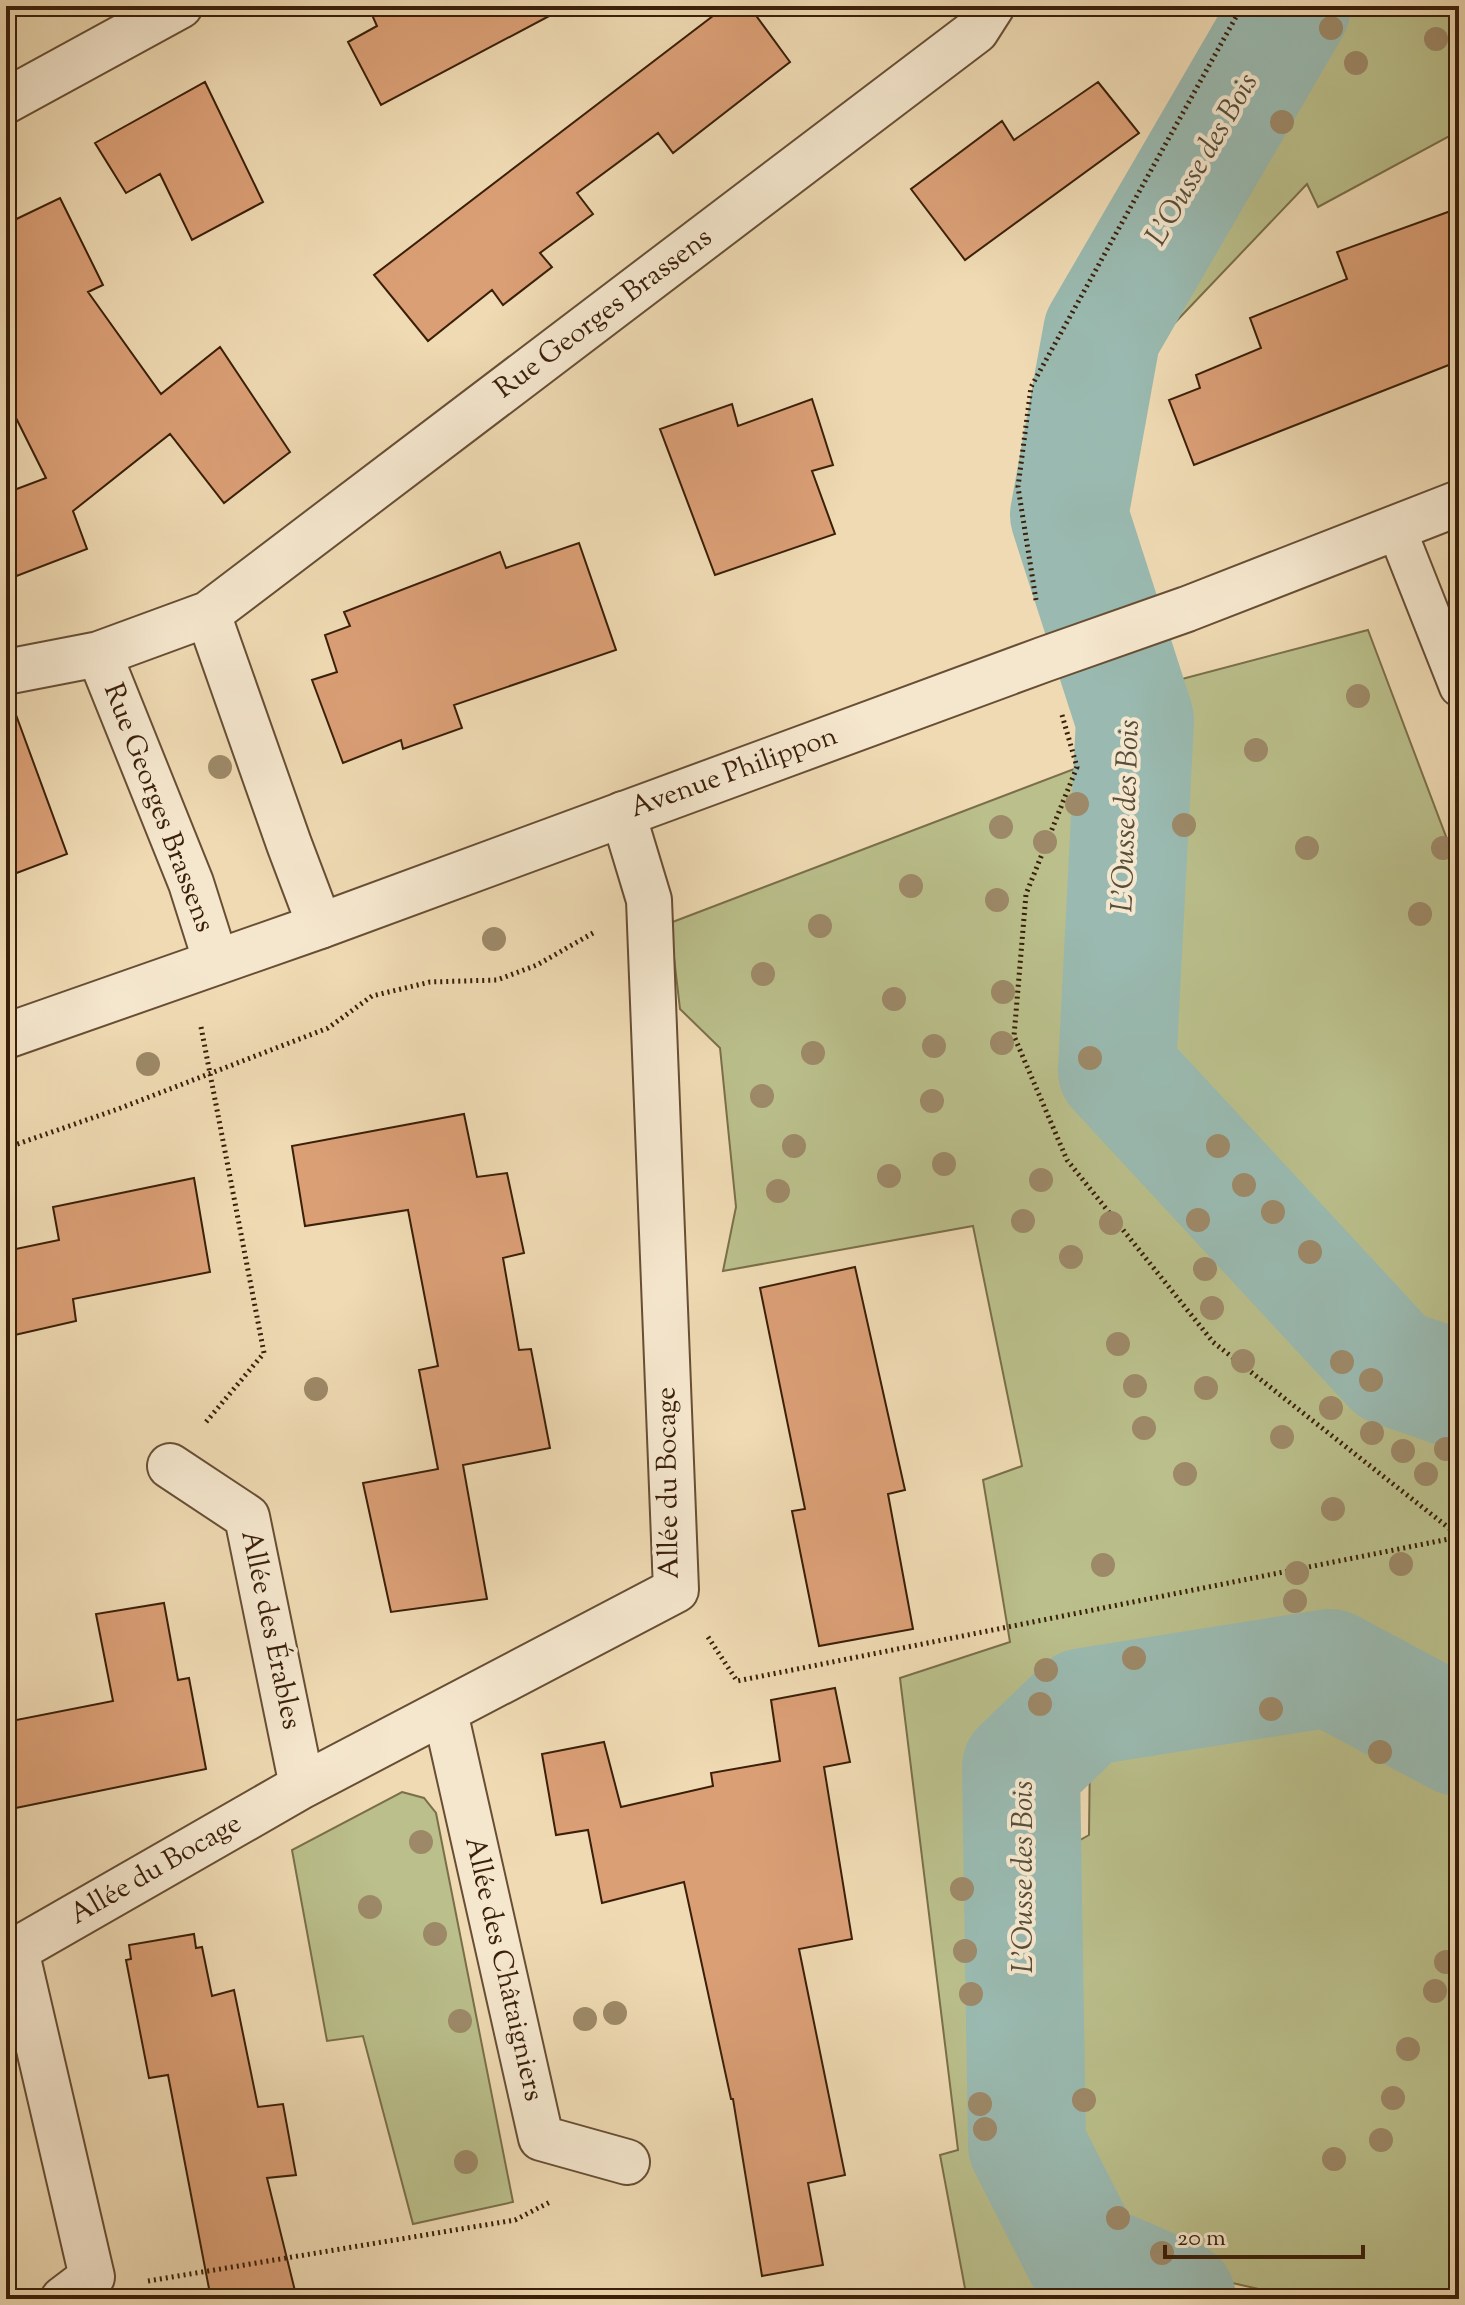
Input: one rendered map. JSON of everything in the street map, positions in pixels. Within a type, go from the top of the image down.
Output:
[{"type":"street","points":[[6,101],[180,6]]},
{"type":"street","name":"Rue Georges Brassens","points":[[6,672],[99,654],[208,614],[976,31],[992,6]]},
{"type":"street","name":"Avenue Philippon","points":[[6,1036],[320,926],[1187,609],[1459,503]]},
{"type":"street","points":[[208,614],[320,926]]},
{"type":"street","name":"Rue Georges Brassens","points":[[99,654],[191,883],[203,966]]},
{"type":"street","name":"Allée du Bocage","points":[[11,1950],[302,1786],[676,1590],[649,900],[623,814]]},
{"type":"street","name":"Allée des Érables","points":[[170,1466],[247,1517],[302,1786]]},
{"type":"street","name":"Allée des Châtaigniers","points":[[445,1712],[541,2138],[627,2162]]},
{"type":"street","points":[[11,1950],[77,2288]]},
{"type":"lane","points":[[1396,528],[1459,687]]},
{"type":"path","points":[[1242,6],[1031,387],[1018,487],[1045,659],[1077,767],[1026,894],[1014,1036],[1067,1160],[1213,1342],[1459,1537]]},
{"type":"path","points":[[6,1148],[118,1109],[328,1028],[372,996],[430,982],[497,980],[537,965],[594,932],[649,910]]},
{"type":"path","points":[[170,1466],[264,1353],[210,1074],[203,966]]},
{"type":"path","points":[[676,1590],[737,1681],[1459,1537]]},
{"type":"path","points":[[77,2288],[132,2283],[515,2220],[627,2162]]},
{"type":"green space","points":[[1336,6],[1459,6],[1459,131],[1318,207],[1307,184],[1167,331],[1196,267]]},
{"type":"green space","points":[[1368,630],[1459,871],[1459,1348],[1443,1340],[1303,1227],[1204,1131],[1151,1057],[1144,957],[1177,735],[1163,684]]},
{"type":"green space","points":[[1103,758],[1084,912],[1077,1007],[1099,1104],[1182,1214],[1347,1383],[1459,1442],[1459,1696],[1343,1641],[1084,1661],[1014,1696],[983,1739],[1002,2166],[1075,2299],[967,2299],[940,2155],[958,2150],[900,1678],[1010,1642],[983,1480],[1022,1466],[973,1226],[723,1271],[736,1207],[720,1048],[680,1009],[670,923]]},
{"type":"green space","points":[[1287,1711],[1459,1782],[1459,2299],[1290,2299],[1285,2295],[1149,2264],[1085,2186],[1066,2119],[1048,1858],[1089,1835],[1090,1750]]},
{"type":"green space","points":[[402,1792],[424,1798],[436,1813],[513,2202],[413,2224],[363,2036],[327,2041],[292,1850]]},
{"type":"building","points":[[368,6],[568,6],[381,105],[348,42],[377,26]]},
{"type":"building","points":[[726,6],[749,6],[790,62],[673,153],[658,133],[577,193],[593,214],[540,253],[552,267],[503,305],[492,290],[428,341],[374,275]]},
{"type":"building","points":[[205,82],[263,202],[192,240],[160,174],[126,193],[95,143]]},
{"type":"building","points":[[1098,82],[1139,133],[965,260],[911,189],[1002,121],[1014,140]]},
{"type":"building","points":[[60,198],[103,285],[88,292],[161,394],[220,347],[290,452],[224,503],[170,434],[73,511],[87,549],[6,580],[6,493],[46,478],[6,398],[6,224]]},
{"type":"building","points":[[1459,208],[1459,361],[1194,465],[1169,400],[1200,388],[1196,375],[1261,348],[1250,318],[1347,279],[1337,252]]},
{"type":"building","points":[[812,399],[833,465],[812,471],[835,534],[715,575],[660,429],[732,404],[738,426]]},
{"type":"building","points":[[579,543],[616,650],[454,705],[462,728],[403,749],[401,740],[343,763],[312,680],[337,672],[325,635],[350,626],[344,612],[500,552],[506,568]]},
{"type":"building","points":[[12,704],[67,854],[6,877],[6,706]]},
{"type":"building","points":[[464,1114],[477,1177],[507,1173],[524,1253],[503,1258],[519,1350],[531,1349],[550,1448],[463,1465],[487,1599],[391,1612],[363,1483],[438,1469],[419,1370],[438,1366],[408,1210],[305,1226],[292,1146]]},
{"type":"building","points":[[194,1178],[210,1272],[73,1299],[76,1321],[6,1337],[6,1251],[59,1240],[53,1207]]},
{"type":"building","points":[[855,1267],[905,1490],[888,1494],[913,1629],[819,1646],[792,1511],[805,1509],[760,1288]]},
{"type":"building","points":[[164,1603],[178,1680],[189,1678],[206,1769],[6,1810],[6,1722],[113,1701],[96,1614]]},
{"type":"building","points":[[835,1688],[850,1762],[824,1767],[852,1939],[799,1949],[845,2175],[808,2183],[823,2265],[762,2276],[733,2099],[684,1882],[602,1903],[588,1830],[556,1835],[542,1754],[604,1742],[621,1807],[713,1786],[711,1773],[780,1761],[771,1700]]},
{"type":"building","points":[[194,1934],[196,1948],[202,1947],[212,1996],[234,1990],[258,2107],[283,2104],[296,2175],[267,2178],[297,2299],[211,2299],[168,2075],[149,2078],[126,1960],[131,1959],[129,1945]]},
{"type":"waterway","name":"L'Ousse des Bois","points":[[1292,6],[1102,333],[1069,515],[1135,720],[1117,1070],[1392,1367],[1459,1390]]},
{"type":"waterway","name":"L'Ousse des Bois","points":[[1177,2299],[1085,2259],[1027,2145],[1021,1768],[1084,1707],[1330,1668],[1459,1737]]}]
